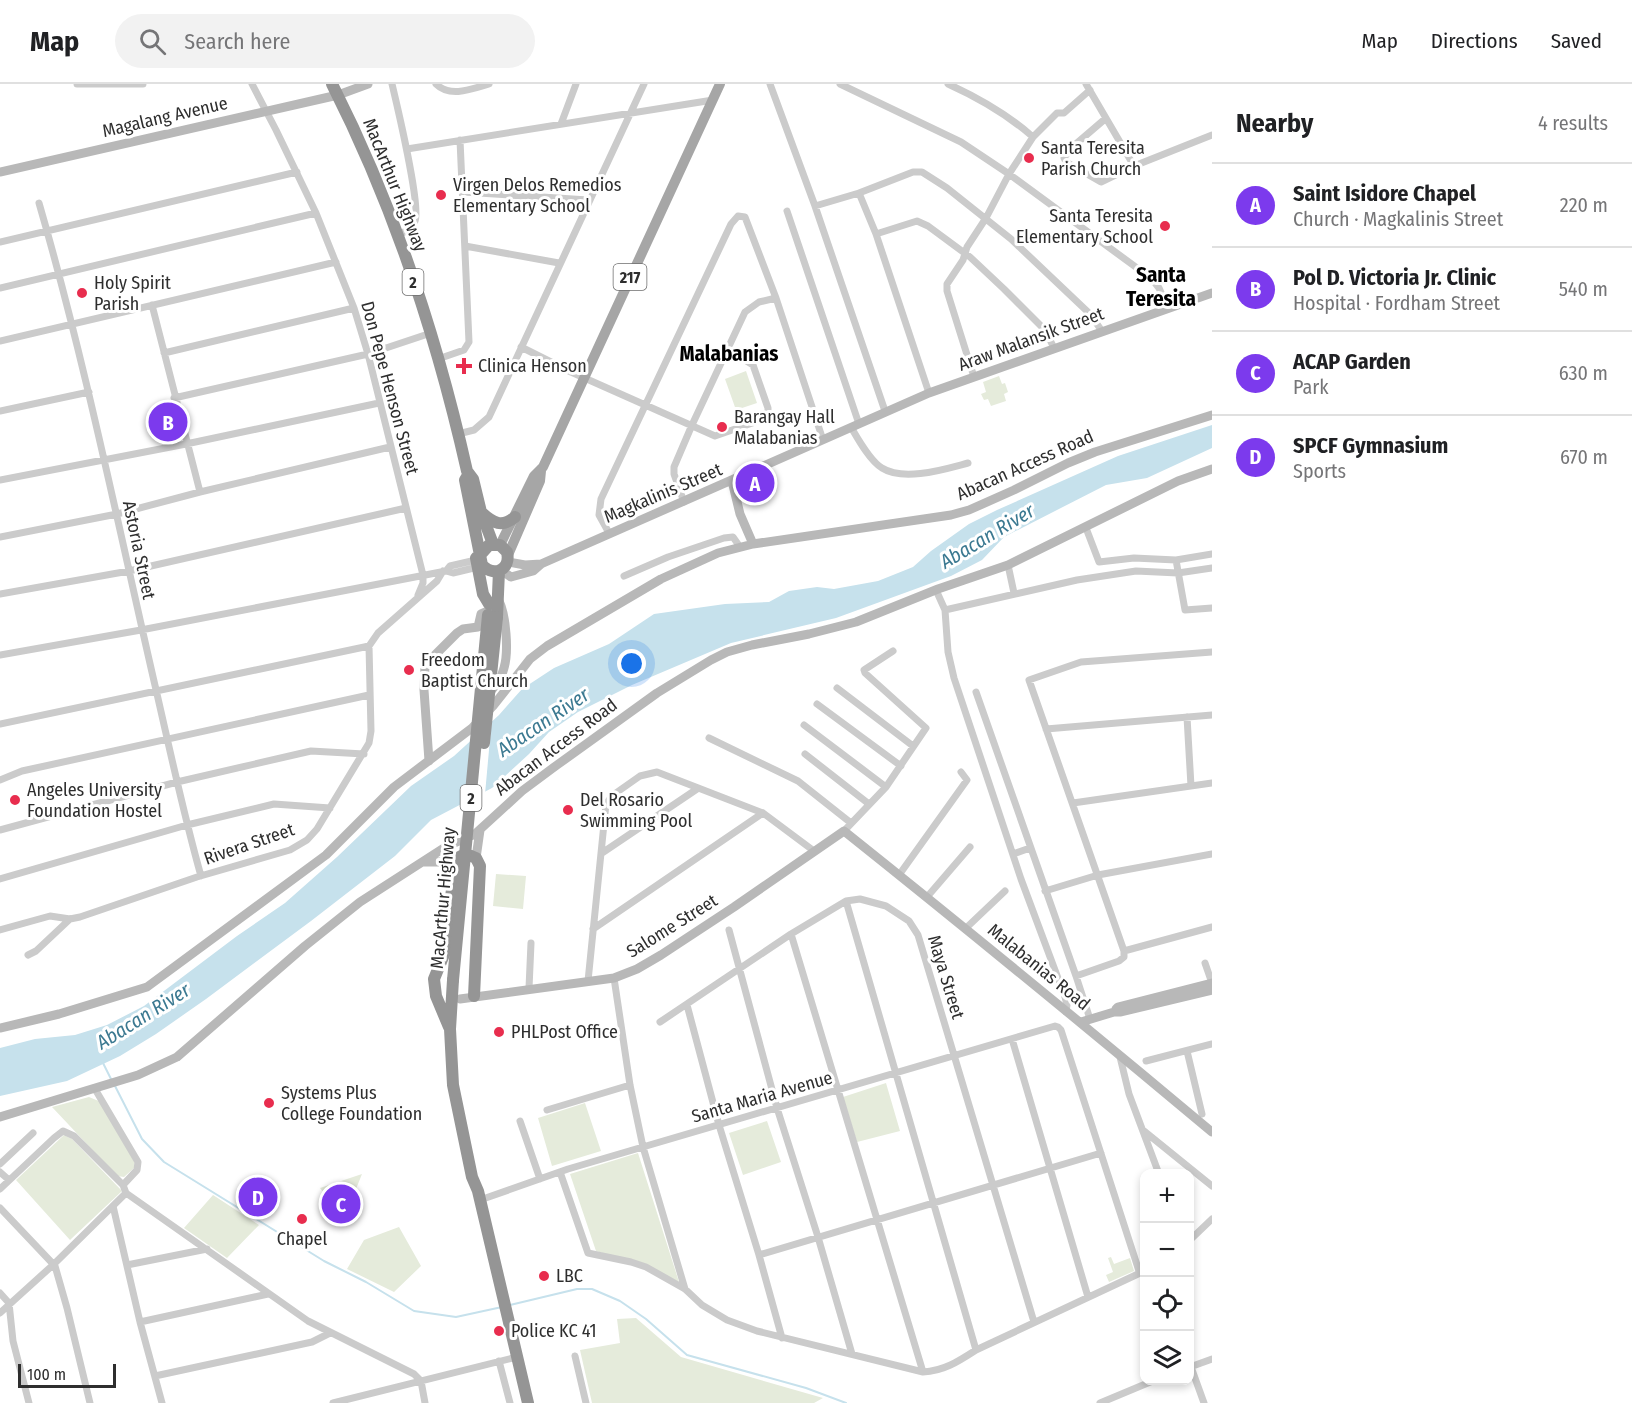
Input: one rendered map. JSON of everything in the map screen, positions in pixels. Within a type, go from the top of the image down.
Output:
[{"type":"highway","name":"MacArthur Highway","points":[[335,90],[398,236],[431,333],[468,475],[473,479],[481,512],[496,544]]},
{"type":"highway","name":"MacArthur Highway","points":[[468,475],[465,480],[474,525],[492,564],[492,609],[457,1043],[458,1084],[480,1185],[479,1196]]},
{"type":"highway","points":[[481,512],[490,520],[500,524],[507,523],[514,517]]},
{"type":"highway","points":[[492,564],[485,547],[496,544]]},
{"type":"highway","name":"2","points":[[492,564],[505,549],[496,544]]},
{"type":"highway","points":[[450,1029],[436,996],[435,976],[446,947],[455,862],[461,856],[469,855],[476,858],[480,870],[460,985]]},
{"type":"highway","points":[[435,984],[438,993],[442,995],[460,985]]},
{"type":"highway","name":"MacArthur Highway","points":[[460,985],[450,1029],[456,1104],[528,1403]]},
{"type":"highway","points":[[460,985],[474,996]]},
{"type":"main road","name":"217","points":[[492,564],[540,480],[541,471],[720,84]]},
{"type":"main road","name":"217","points":[[496,544],[514,517],[534,476],[541,471]]},
{"type":"street","points":[[77,84],[143,84]]},
{"type":"street","name":"Don Pepe Henson Street","points":[[252,84],[316,213],[354,308],[368,354],[423,575]]},
{"type":"street","name":"Magalang Avenue","points":[[0,172],[266,110],[335,90],[368,84]]},
{"type":"street","points":[[392,84],[417,214],[412,226],[398,236]]},
{"type":"street","points":[[436,84],[452,93],[489,84]]},
{"type":"street","points":[[561,124],[576,84]]},
{"type":"street","points":[[458,434],[474,430],[489,417],[588,200],[644,84]]},
{"type":"street","points":[[770,84],[815,206],[885,411]]},
{"type":"street","points":[[840,84],[950,136],[1009,174],[1152,279],[1168,308]]},
{"type":"street","points":[[948,84],[978,98],[1015,121],[1033,137]]},
{"type":"street","points":[[974,377],[946,288],[967,246],[1033,137],[1057,113],[1064,113],[1088,87],[1134,166]]},
{"type":"street","points":[[406,149],[712,100]]},
{"type":"street","points":[[1105,119],[1067,152],[1064,160],[1101,182],[1134,166],[1212,135]]},
{"type":"street","points":[[438,359],[464,350],[470,342],[460,140]]},
{"type":"street","points":[[0,242],[297,172]]},
{"type":"street","points":[[815,206],[859,193],[913,172],[922,172],[1011,238],[1089,313],[1102,331]]},
{"type":"street","points":[[463,192],[588,200]]},
{"type":"street","points":[[859,193],[876,234],[929,393]]},
{"type":"street","name":"Astoria Street","points":[[39,202],[89,392],[141,630],[201,876]]},
{"type":"street","points":[[788,211],[858,424],[860,443],[882,468],[900,474],[934,472],[968,463]]},
{"type":"street","points":[[0,288],[316,213]]},
{"type":"street","points":[[609,533],[599,514],[599,507],[731,224],[738,216],[745,217],[776,298],[824,440]]},
{"type":"street","points":[[876,234],[921,222],[965,254],[996,281],[1045,330],[1053,348]]},
{"type":"street","points":[[465,246],[559,263]]},
{"type":"street","points":[[0,341],[336,262]]},
{"type":"street","name":"Araw Malansik Street","points":[[858,424],[929,393],[1212,293]]},
{"type":"street","points":[[684,501],[674,474],[674,467],[692,425],[745,312],[759,302],[776,298]]},
{"type":"street","points":[[152,305],[174,398],[200,492]]},
{"type":"street","points":[[164,353],[354,308]]},
{"type":"street","points":[[174,398],[368,354],[431,333]]},
{"type":"street","points":[[521,347],[715,436],[758,421],[768,412],[753,365],[727,350]]},
{"type":"street","points":[[0,411],[89,392]]},
{"type":"street","points":[[0,480],[104,461],[380,403]]},
{"type":"street","name":"Abacan Access Road","points":[[0,1028],[59,1014],[147,987],[337,846],[394,787],[472,728],[493,706],[530,659],[560,637],[686,566],[718,553],[753,544],[885,526],[969,510],[1095,452],[1212,415]]},
{"type":"street","name":"Magkalinis Street","points":[[492,564],[511,577],[533,571],[541,564],[609,533],[732,482],[858,424]]},
{"type":"street","points":[[0,537],[117,514],[390,447]]},
{"type":"street","name":"Abacan Access Road","points":[[0,1117],[138,1075],[177,1057],[305,946],[360,902],[454,842],[470,837],[522,791],[612,724],[657,693],[719,656],[752,645],[856,622],[936,590],[1008,565],[1178,481],[1212,469]]},
{"type":"street","points":[[732,482],[740,514],[753,544]]},
{"type":"street","points":[[0,594],[129,571],[406,508]]},
{"type":"street","points":[[1086,528],[1100,563],[1134,558],[1176,560],[1212,554]]},
{"type":"street","points":[[624,576],[668,557],[724,538],[734,537],[740,548]]},
{"type":"street","points":[[1176,560],[1185,610],[1212,608]]},
{"type":"street","points":[[0,724],[369,646],[378,633],[437,581],[450,566],[492,564]]},
{"type":"street","points":[[1008,565],[1014,593]]},
{"type":"street","points":[[945,610],[1077,580],[1136,571],[1178,573],[1212,568]]},
{"type":"street","points":[[0,654],[141,630],[445,571]]},
{"type":"street","points":[[417,597],[423,583],[423,575]]},
{"type":"street","points":[[936,590],[945,610],[948,652],[954,678],[1013,854],[1065,997],[1066,1012]]},
{"type":"street","points":[[429,761],[424,690],[425,665],[460,631],[478,627],[480,616],[492,609],[504,613],[505,662],[499,681],[487,696],[472,728]]},
{"type":"street","name":"Rivera Street","points":[[0,930],[50,916],[70,919],[201,876],[290,850],[303,843],[312,835],[330,808],[369,743],[371,731],[369,646]]},
{"type":"street","points":[[844,831],[886,787],[926,727],[864,670],[893,651]]},
{"type":"street","points":[[1077,976],[1119,961],[1124,957],[1124,951],[1029,680],[1081,662],[1212,652]]},
{"type":"street","points":[[837,688],[913,746]]},
{"type":"street","points":[[976,692],[1077,976],[1085,1021],[1114,1012],[1118,1007],[1190,992],[1212,990]]},
{"type":"street","points":[[0,780],[22,771],[369,695]]},
{"type":"street","points":[[487,696],[488,702],[493,706]]},
{"type":"street","points":[[817,704],[901,766]]},
{"type":"street","points":[[1046,729],[1212,715]]},
{"type":"street","points":[[1187,717],[1191,786]]},
{"type":"street","points":[[804,725],[886,787]]},
{"type":"street","points":[[709,738],[798,781],[851,823]]},
{"type":"street","points":[[0,830],[177,782],[311,751],[364,753]]},
{"type":"street","points":[[805,754],[869,804]]},
{"type":"street","points":[[588,981],[606,804],[613,795],[640,776],[657,772],[763,813],[814,851]]},
{"type":"street","points":[[899,875],[967,780],[962,772]]},
{"type":"street","points":[[1072,803],[1212,783]]},
{"type":"street","points":[[602,853],[697,789]]},
{"type":"street","points":[[0,879],[187,825],[279,803],[330,808]]},
{"type":"street","points":[[593,929],[763,813]]},
{"type":"street","points":[[476,858],[480,830]]},
{"type":"street","name":"Malabanias Road","points":[[844,831],[1066,1012],[1085,1021],[1120,1057],[1212,1132]]},
{"type":"street","name":"Salome Street","points":[[474,996],[614,978],[637,969],[734,907],[844,831]]},
{"type":"street","points":[[927,897],[970,847]]},
{"type":"street","points":[[1013,854],[1030,848]]},
{"type":"street","points":[[1045,891],[1098,874],[1212,854]]},
{"type":"street","points":[[423,862],[455,862]]},
{"type":"street","points":[[965,929],[1005,891]]},
{"type":"street","name":"Maya Street","points":[[846,901],[860,899],[871,901],[898,912],[909,921],[918,934],[1034,1322]]},
{"type":"street","points":[[660,1022],[791,934],[846,901],[976,1350]]},
{"type":"street","points":[[28,955],[36,951],[70,919]]},
{"type":"street","points":[[1124,951],[1212,927]]},
{"type":"street","points":[[729,930],[777,1108],[852,1354]]},
{"type":"street","points":[[791,934],[923,1371]]},
{"type":"street","points":[[529,988],[531,943]]},
{"type":"street","points":[[1190,992],[1212,983],[1206,963]]},
{"type":"street","points":[[614,978],[630,1085],[643,1148],[685,1290]]},
{"type":"street","points":[[687,1005],[719,1125],[782,1338]]},
{"type":"street","name":"Santa Maria Avenue","points":[[479,1196],[1055,1026],[1061,1030],[1101,1153]]},
{"type":"street","points":[[1012,1039],[1088,1297]]},
{"type":"street","points":[[1146,1061],[1212,1044]]},
{"type":"street","points":[[1187,1051],[1202,1114]]},
{"type":"street","points":[[1120,1057],[1129,1094],[1158,1169]]},
{"type":"street","points":[[547,1110],[630,1085]]},
{"type":"street","points":[[100,1087],[138,1162],[137,1170],[123,1185]]},
{"type":"street","points":[[519,1121],[540,1179]]},
{"type":"street","points":[[0,1188],[63,1131],[74,1136],[123,1185],[126,1193],[268,1294],[330,1334],[409,1371],[421,1381],[425,1403]]},
{"type":"street","points":[[1144,1131],[1212,1186]]},
{"type":"street","points":[[0,1164],[33,1133]]},
{"type":"street","points":[[560,1172],[586,1250],[594,1255],[639,1264],[685,1290],[702,1305],[726,1320],[782,1338],[923,1371],[936,1371],[952,1365],[976,1350],[1138,1274],[1139,1271],[1101,1153],[759,1255]]},
{"type":"street","points":[[0,1172],[9,1180]]},
{"type":"street","points":[[0,1313],[126,1193]]},
{"type":"street","points":[[113,1206],[162,1403]]},
{"type":"street","points":[[0,1208],[54,1264],[68,1308],[90,1403]]},
{"type":"street","points":[[1194,1236],[1212,1220]]},
{"type":"street","points":[[127,1265],[207,1249]]},
{"type":"street","points":[[0,1293],[9,1303],[13,1341],[29,1403]]},
{"type":"street","points":[[140,1322],[268,1294]]},
{"type":"street","points":[[155,1376],[312,1342],[330,1334]]},
{"type":"street","points":[[575,1356],[586,1403]]},
{"type":"street","points":[[333,1403],[351,1401],[517,1357]]},
{"type":"street","points":[[1194,1366],[1212,1359]]},
{"type":"street","points":[[499,1361],[510,1403]]},
{"type":"street","points":[[1194,1377],[1204,1403]]},
{"type":"street","points":[[1100,1403],[1143,1385]]},
{"type":"green space","points":[[746,371],[757,403],[736,410],[725,379]]},
{"type":"green space","points":[[999,376],[1008,392],[1004,394],[1006,401],[991,406],[988,399],[984,400],[981,394],[986,392],[983,382]]},
{"type":"green space","points":[[496,874],[526,876],[523,909],[493,906]]},
{"type":"green space","points":[[886,1083],[900,1131],[857,1142],[843,1097]]},
{"type":"green space","points":[[89,1097],[101,1102],[135,1161],[134,1168],[124,1177],[117,1176],[52,1107]]},
{"type":"green space","points":[[585,1103],[601,1151],[552,1166],[538,1118]]},
{"type":"green space","points":[[767,1121],[781,1162],[743,1175],[729,1133]]},
{"type":"green space","points":[[64,1135],[72,1139],[122,1191],[70,1240],[16,1180]]},
{"type":"green space","points":[[638,1153],[679,1282],[648,1267],[596,1251],[570,1174]]},
{"type":"green space","points":[[362,1174],[344,1219],[320,1188]]},
{"type":"green space","points":[[213,1195],[259,1225],[227,1258],[184,1228]]},
{"type":"green space","points":[[399,1227],[421,1266],[394,1292],[347,1269],[364,1240]]},
{"type":"green space","points":[[1111,1257],[1114,1264],[1130,1258],[1134,1271],[1109,1282],[1106,1275],[1113,1272],[1108,1258]]},
{"type":"green space","points":[[636,1318],[681,1357],[823,1398],[814,1403],[592,1403],[580,1350],[620,1343],[617,1319]]},
{"type":"water","name":"Abacan River","points":[[1212,425],[1212,448],[1147,478],[1106,485],[1004,537],[982,560],[951,576],[836,618],[731,643],[632,685],[578,712],[549,732],[492,788],[431,820],[395,856],[311,921],[156,1034],[120,1056],[67,1081],[0,1096],[0,1048],[35,1039],[75,1035],[107,1025],[144,1006],[285,903],[411,786],[454,756],[499,715],[522,689],[554,668],[609,644],[654,614],[725,604],[769,602],[789,591],[817,587],[834,589],[878,581],[913,567],[969,524],[997,510],[1118,456]]},
{"type":"pier","points":[[492,717],[485,794],[466,804],[473,734]]},
{"type":"waterway","name":"Abacan River","points":[[103,1063],[111,1079]]},
{"type":"waterway","points":[[114,1084],[142,1139],[164,1162],[324,1261],[366,1282],[414,1311],[456,1317],[502,1307]]},
{"type":"waterway","points":[[510,1305],[577,1289],[592,1289],[620,1301],[646,1319],[687,1355],[806,1388],[846,1403]]},
{"type":"place","name":"Santa Teresita Parish Church","points":[[1029,158]]},
{"type":"place","name":"Virgen Delos Remedios Elementary School","points":[[441,195]]},
{"type":"place","name":"Santa Teresita Elementary School","points":[[1165,226]]},
{"type":"place","name":"Holy Spirit Parish","points":[[82,293]]},
{"type":"place","name":"Clinica Henson","points":[[464,366]]},
{"type":"place","name":"Pol D. Victoria Jr. Clinic","points":[[168,422]]},
{"type":"place","name":"Barangay Hall Malabanias","points":[[722,427]]},
{"type":"place","name":"Saint Isidore Chapel","points":[[755,483]]},
{"type":"place","name":"Freedom Baptist Church","points":[[409,670]]},
{"type":"place","name":"Angeles University Foundation Hostel","points":[[15,800]]},
{"type":"place","name":"Del Rosario Swimming Pool","points":[[568,810]]},
{"type":"place","name":"PHLPost Office","points":[[499,1032]]},
{"type":"place","name":"Systems Plus College Foundation","points":[[269,1103]]},
{"type":"place","name":"SPCF Gymnasium","points":[[258,1197]]},
{"type":"place","name":"ACAP Garden","points":[[341,1204]]},
{"type":"place","name":"Chapel","points":[[302,1219]]},
{"type":"place","name":"LBC","points":[[544,1276]]},
{"type":"place","name":"Police KC 41","points":[[499,1331]]},
{"type":"district","name":"Santa Teresita","points":[[1161,287]]},
{"type":"district","name":"Malabanias","points":[[729,354]]}]
